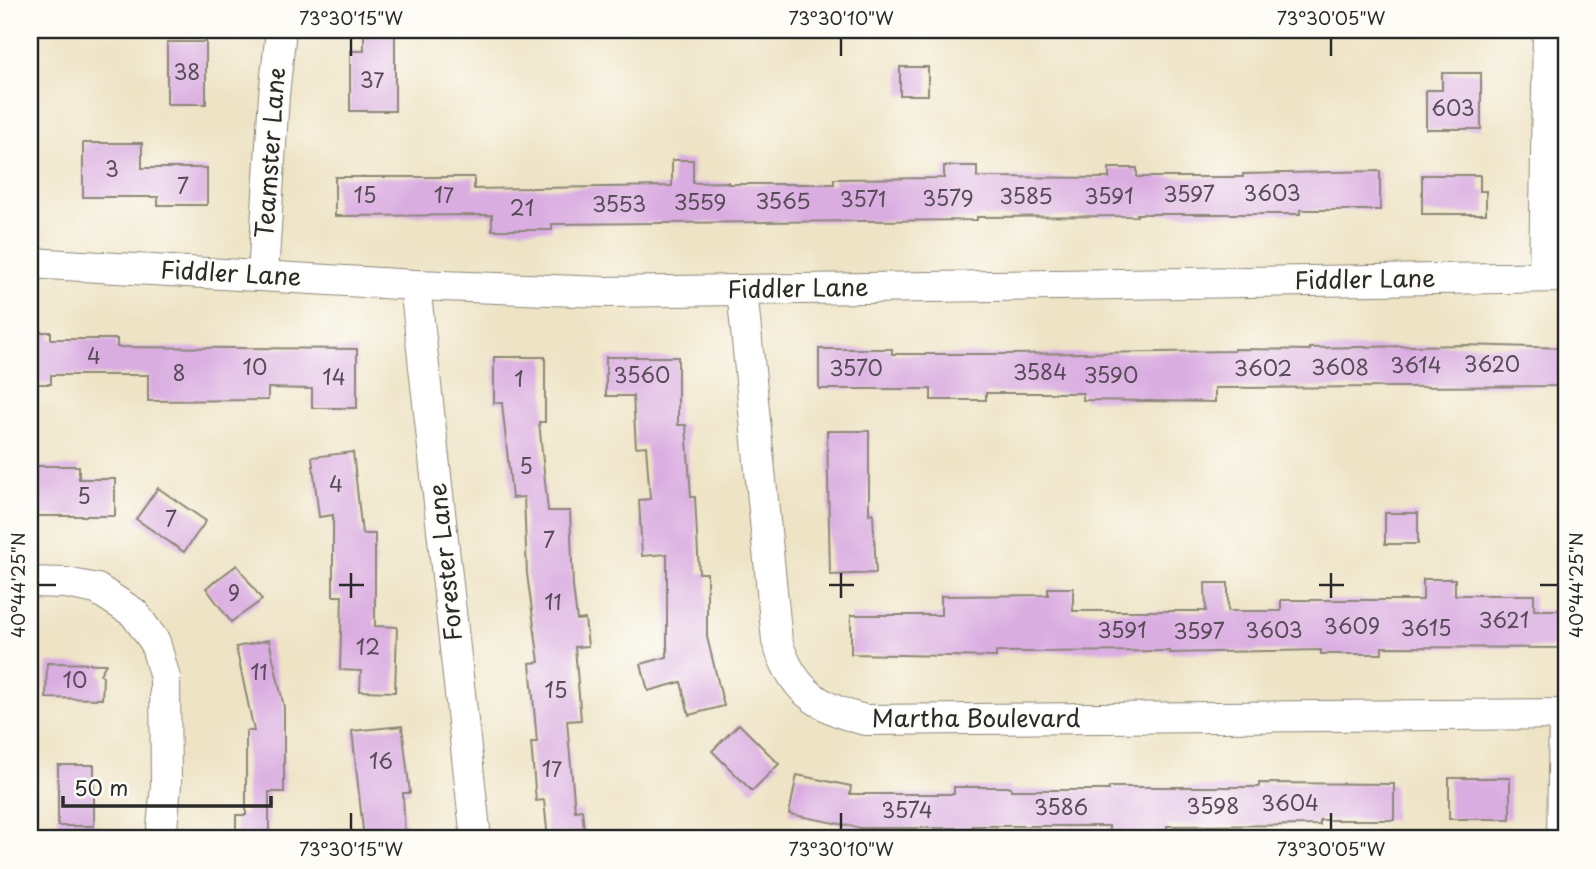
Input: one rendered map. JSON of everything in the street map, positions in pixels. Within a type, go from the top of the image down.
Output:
[{"type":"street","name":"Teamster Lane","points":[[263,276],[274,96],[281,30]]},
{"type":"street","points":[[1548,30],[1555,277]]},
{"type":"street","name":"Fiddler Lane","points":[[30,263],[415,285],[605,292],[1555,277]]},
{"type":"street","name":"Forester Lane","points":[[415,285],[477,839]]},
{"type":"street","name":"Martha Boulevard","points":[[742,290],[777,641],[783,661],[800,687],[835,712],[864,720],[1565,714]]},
{"type":"street","points":[[30,582],[66,583],[97,589],[134,613],[155,642],[165,678],[166,785],[161,839]]},
{"type":"street","points":[[1563,839],[1565,714]]},
{"type":"building","points":[[364,30],[395,30],[395,111],[350,111],[350,51],[364,51]]},
{"type":"building","points":[[167,42],[206,42],[206,104],[167,104]]},
{"type":"building","points":[[900,67],[928,67],[928,95],[900,95]]},
{"type":"building","points":[[1442,73],[1481,73],[1481,129],[1426,129],[1426,90],[1442,90]]},
{"type":"building","points":[[83,143],[142,143],[142,168],[207,168],[207,205],[158,205],[158,197],[83,197]]},
{"type":"building","points":[[672,160],[693,160],[693,183],[728,184],[834,184],[834,179],[944,178],[944,166],[977,166],[977,177],[1109,178],[1109,168],[1137,168],[1137,177],[1243,177],[1243,174],[1380,171],[1380,210],[1300,210],[1300,214],[977,217],[977,220],[552,224],[552,230],[492,230],[492,215],[335,216],[335,177],[474,177],[474,189],[672,186]]},
{"type":"building","points":[[1422,175],[1480,175],[1480,191],[1486,191],[1486,214],[1422,214]]},
{"type":"building","points":[[30,332],[51,332],[51,339],[117,339],[117,347],[357,349],[357,408],[312,408],[312,389],[268,388],[268,400],[148,401],[148,375],[51,375],[51,384],[30,384]]},
{"type":"building","points":[[1464,345],[1566,348],[1566,386],[1215,388],[1215,402],[1083,400],[1083,393],[986,393],[986,400],[931,400],[931,389],[819,389],[819,349],[892,349],[892,354],[1006,354]]},
{"type":"building","points":[[494,357],[545,357],[545,422],[539,422],[548,511],[570,511],[577,620],[585,619],[588,646],[575,647],[581,720],[567,721],[575,811],[582,810],[585,839],[548,839],[544,800],[536,801],[531,742],[537,742],[530,663],[539,662],[527,574],[524,497],[512,498],[502,403],[494,403]]},
{"type":"building","points":[[606,357],[678,357],[678,425],[686,425],[691,497],[695,497],[699,573],[707,573],[707,637],[724,706],[689,715],[681,682],[648,691],[641,664],[667,657],[667,554],[642,556],[639,500],[650,499],[646,446],[636,447],[633,396],[606,396]]},
{"type":"building","points":[[827,431],[869,431],[869,514],[873,513],[876,573],[830,575]]},
{"type":"building","points":[[353,452],[362,534],[375,534],[375,626],[397,627],[395,692],[360,691],[361,671],[340,670],[342,596],[333,596],[333,515],[319,517],[312,457]]},
{"type":"building","points":[[30,466],[79,466],[79,479],[115,479],[115,516],[30,516]]},
{"type":"building","points":[[158,488],[206,521],[184,552],[136,519]]},
{"type":"building","points":[[1385,513],[1418,513],[1418,544],[1385,544]]},
{"type":"building","points":[[237,565],[262,600],[231,622],[206,588]]},
{"type":"building","points":[[1423,579],[1455,579],[1455,595],[1534,595],[1534,610],[1566,610],[1566,648],[1382,647],[1382,654],[1321,654],[1321,650],[996,652],[996,657],[851,654],[851,615],[941,615],[941,596],[1048,595],[1048,588],[1073,588],[1073,611],[1206,611],[1205,583],[1228,583],[1228,611],[1281,611],[1281,600],[1423,600]]},
{"type":"building","points":[[269,640],[284,707],[284,792],[269,792],[269,839],[236,839],[236,815],[246,815],[246,731],[254,731],[236,647]]},
{"type":"building","points":[[47,663],[106,664],[100,674],[103,677],[102,699],[46,698]]},
{"type":"building","points":[[739,724],[779,764],[752,791],[712,751]]},
{"type":"building","points":[[402,726],[410,793],[403,793],[405,839],[364,839],[352,731]]},
{"type":"building","points":[[58,765],[94,765],[94,826],[58,826]]},
{"type":"building","points":[[797,775],[851,786],[850,794],[954,794],[954,787],[1109,790],[1109,787],[1259,787],[1259,783],[1394,784],[1394,820],[1320,820],[1320,825],[1167,826],[1167,839],[1109,839],[1109,826],[860,828],[789,814]]},
{"type":"building","points":[[1449,778],[1510,778],[1510,819],[1449,819]]}]
